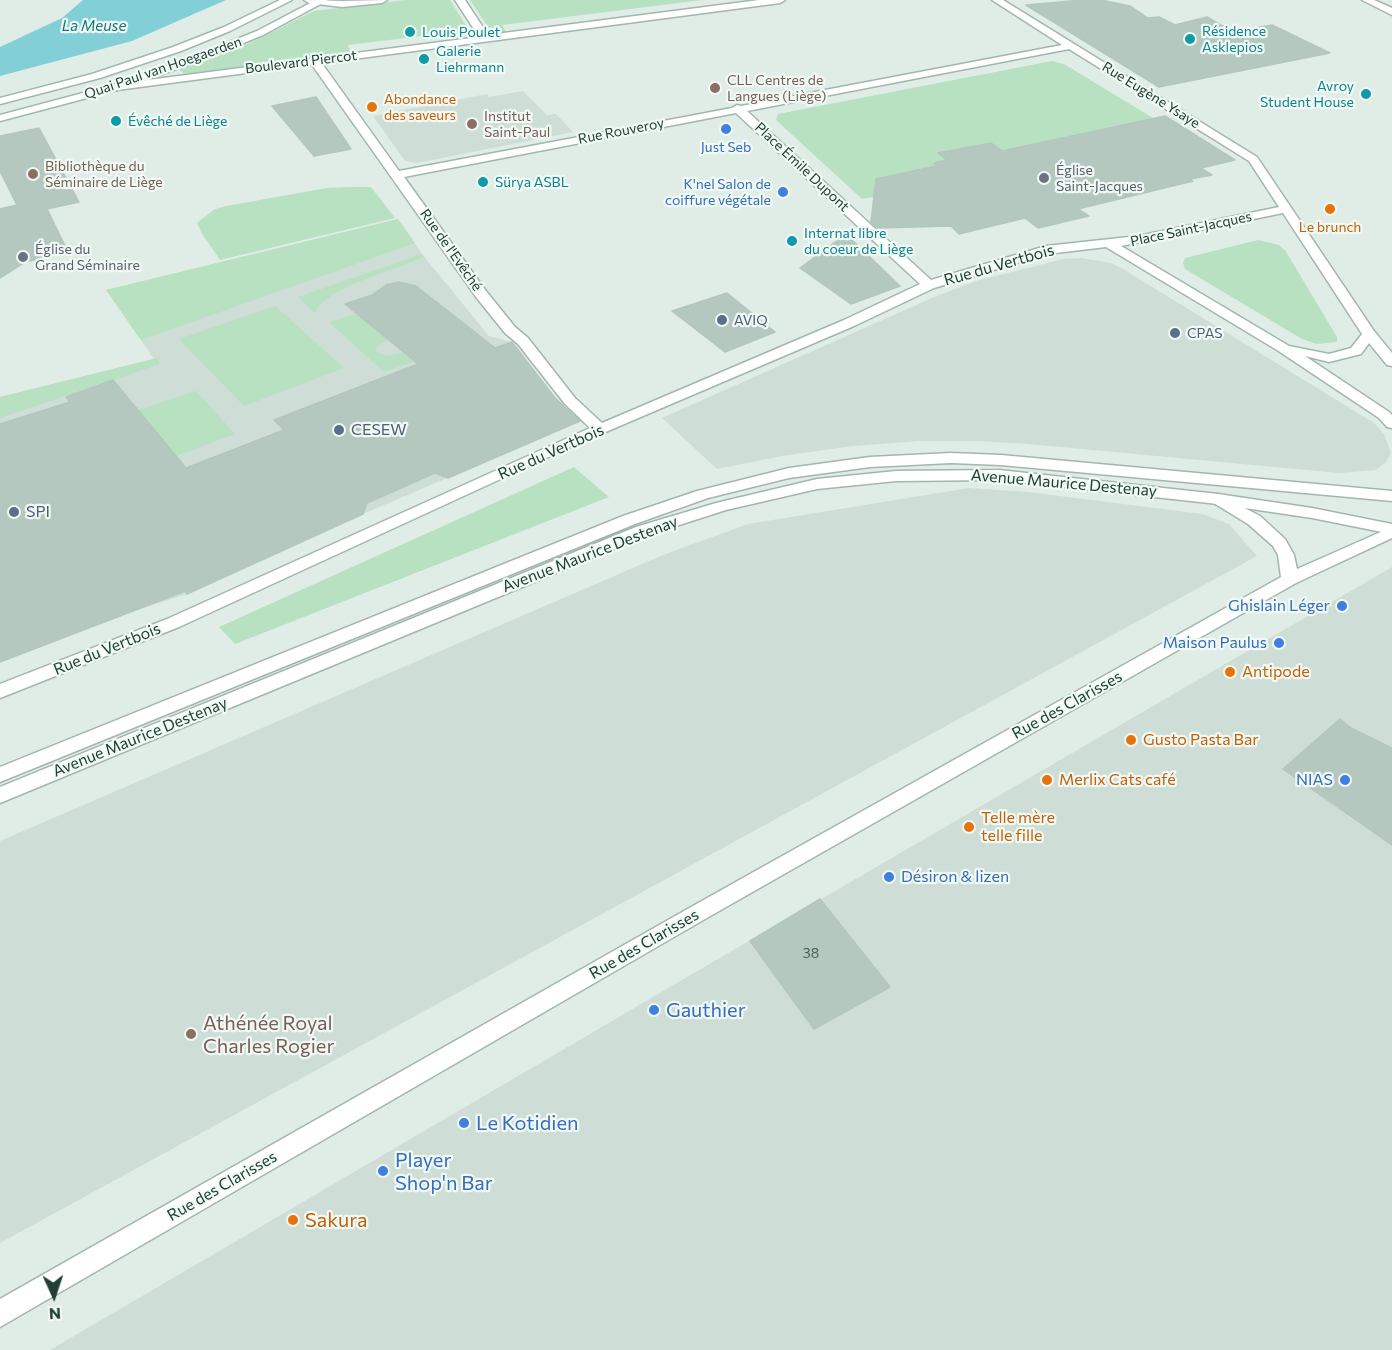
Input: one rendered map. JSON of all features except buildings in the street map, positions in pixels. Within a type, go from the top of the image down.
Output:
[{"type":"street","name":"Quai Paul van Hoegaerden","points":[[0,101],[96,76],[177,49],[238,24],[286,0]]},
{"type":"street","points":[[309,0],[342,4],[382,0]]},
{"type":"street","points":[[460,0],[485,38]]},
{"type":"street","name":"Boulevard Piercot","points":[[117,87],[780,0]]},
{"type":"street","name":"Rue Eugène Ysaye","points":[[997,0],[1253,159],[1286,209]]},
{"type":"street","points":[[1367,0],[1392,12]]},
{"type":"street","name":"Quai Paul van Hoegaerden","points":[[0,117],[117,87],[233,45],[322,1]]},
{"type":"street","name":"Place Émile Dupont","points":[[738,108],[1070,46]]},
{"type":"street","name":"Rue de l'Evêché","points":[[314,60],[481,294],[510,330],[523,341],[570,401],[600,429]]},
{"type":"street","name":"Place Émile Dupont","points":[[738,108],[929,285]]},
{"type":"street","name":"Rue Rouveroy","points":[[398,175],[738,108]]},
{"type":"street","points":[[1286,209],[1369,334],[1392,362]]},
{"type":"street","name":"Place Saint-Jacques","points":[[1111,245],[1286,209]]},
{"type":"street","name":"Place Saint-Jacques","points":[[1111,245],[1282,347],[1384,415],[1392,424]]},
{"type":"street","name":"Rue du Vertbois","points":[[0,691],[173,623],[600,429],[849,323],[929,285],[1046,250],[1111,245]]},
{"type":"street","name":"Place Saint-Jacques","points":[[1282,347],[1329,358],[1356,351],[1369,334]]},
{"type":"street","name":"Avenue Maurice Destenay","points":[[0,775],[629,520],[703,494],[789,473],[870,462],[951,458],[1001,459],[1389,494]]},
{"type":"street","name":"Avenue Maurice Destenay","points":[[0,795],[642,531],[755,497],[854,480],[944,474],[999,475],[1218,499],[1312,513],[1392,531]]},
{"type":"street","points":[[1218,499],[1254,520],[1279,543],[1286,555],[1290,579]]},
{"type":"street","name":"Rue des Clarisses","points":[[0,1314],[698,913],[1290,579],[1392,531]]},
{"type":"shaded area","name":"Institut Saint-Paul","points":[[523,91],[547,115],[556,114],[573,132],[417,163],[405,161],[373,116],[487,94],[489,97]]},
{"type":"shaded area","points":[[398,219],[422,254],[489,336],[512,342],[529,364],[519,368],[564,406],[578,422],[363,514],[187,594],[140,609],[0,662],[0,397],[154,359],[106,290]]},
{"type":"shaded area","points":[[1081,258],[1111,263],[1123,269],[1374,423],[1384,434],[1391,453],[1386,462],[1376,470],[1339,473],[1028,444],[920,441],[853,446],[782,456],[717,469],[662,418],[932,298],[976,281],[1063,259]]},
{"type":"shaded area","name":"Athénée Royal Charles Rogier","points":[[969,488],[1028,492],[1202,514],[1229,524],[1257,556],[0,1243],[0,841],[663,555],[748,524]]},
{"type":"shaded area","points":[[1392,567],[1392,1350],[50,1350],[706,966]]},
{"type":"green space","points":[[405,0],[450,0],[470,32],[457,38],[454,32],[348,45],[350,52],[184,74],[180,70],[250,43],[314,11]]},
{"type":"green space","points":[[470,0],[702,0],[502,25],[506,32],[499,32],[490,30]]},
{"type":"green space","points":[[1052,61],[1064,64],[1153,118],[1002,151],[990,143],[939,153],[948,160],[934,163],[937,166],[889,176],[886,195],[862,199],[776,120],[778,114]]},
{"type":"green space","points":[[371,187],[395,218],[220,260],[197,223],[215,209],[226,206],[327,188]]},
{"type":"green space","points":[[398,219],[415,243],[141,340],[106,290]]},
{"type":"green space","points":[[1258,240],[1279,245],[1285,250],[1337,337],[1337,342],[1317,344],[1302,339],[1185,269],[1183,263],[1185,258]]},
{"type":"green space","points":[[422,254],[424,257],[353,284],[332,295],[320,304],[315,313],[298,297]]},
{"type":"green space","points":[[275,306],[344,368],[244,406],[179,339]]},
{"type":"green space","points":[[356,314],[388,340],[377,346],[376,352],[387,356],[403,353],[413,362],[384,372],[329,322]]},
{"type":"green space","points":[[157,358],[160,364],[0,418],[0,397]]},
{"type":"green space","points":[[196,391],[235,434],[176,456],[138,410]]},
{"type":"green space","points":[[574,467],[609,497],[235,644],[219,627]]},
{"type":"water","name":"La Meuse","points":[[83,0],[226,0],[132,41],[0,76],[0,47],[62,18]]},
{"type":"place","name":"Louis Poulet","points":[[410,32]]},
{"type":"place","name":"Résidence Asklepios","points":[[1190,39]]},
{"type":"place","name":"Galerie Liehrmann","points":[[424,59]]},
{"type":"place","name":"CLL Centres de Langues (Liège)","points":[[715,88]]},
{"type":"place","name":"Avroy Student House","points":[[1366,94]]},
{"type":"place","name":"Abondance des saveurs","points":[[372,107]]},
{"type":"place","name":"Évêché de Liège","points":[[116,121]]},
{"type":"place","name":"Institut Saint-Paul","points":[[472,124]]},
{"type":"place","name":"Just Seb","points":[[726,129]]},
{"type":"place","name":"Bibliothèque du Séminaire de Liège","points":[[33,174]]},
{"type":"place","name":"Église Saint-Jacques","points":[[1044,178]]},
{"type":"place","name":"Sürya ASBL","points":[[483,182]]},
{"type":"place","name":"K'nel Salon de coiffure végétale","points":[[783,192]]},
{"type":"place","name":"Le brunch","points":[[1330,209]]},
{"type":"place","name":"Internat libre du coeur de Liège","points":[[792,241]]},
{"type":"place","name":"Église du Grand Séminaire","points":[[23,257]]},
{"type":"place","name":"AVIQ","points":[[722,320]]},
{"type":"place","name":"CPAS","points":[[1175,333]]},
{"type":"place","name":"CESEW","points":[[339,430]]},
{"type":"place","name":"SPI","points":[[14,512]]},
{"type":"place","name":"Ghislain Léger","points":[[1342,606]]},
{"type":"place","name":"Maison Paulus","points":[[1279,643]]},
{"type":"place","name":"Antipode","points":[[1230,672]]},
{"type":"place","name":"Gusto Pasta Bar","points":[[1131,740]]},
{"type":"place","name":"Merlix Cats café","points":[[1047,780]]},
{"type":"place","name":"NIAS","points":[[1345,780]]},
{"type":"place","name":"Telle mère telle fille","points":[[969,827]]},
{"type":"place","name":"Désiron & lizen","points":[[889,877]]},
{"type":"place","name":"Gauthier","points":[[654,1010]]},
{"type":"place","name":"Athénée Royal Charles Rogier","points":[[191,1034]]},
{"type":"place","name":"Le Kotidien","points":[[464,1123]]},
{"type":"place","name":"Player Shop'n Bar","points":[[383,1171]]},
{"type":"place","name":"Sakura","points":[[293,1220]]}]
